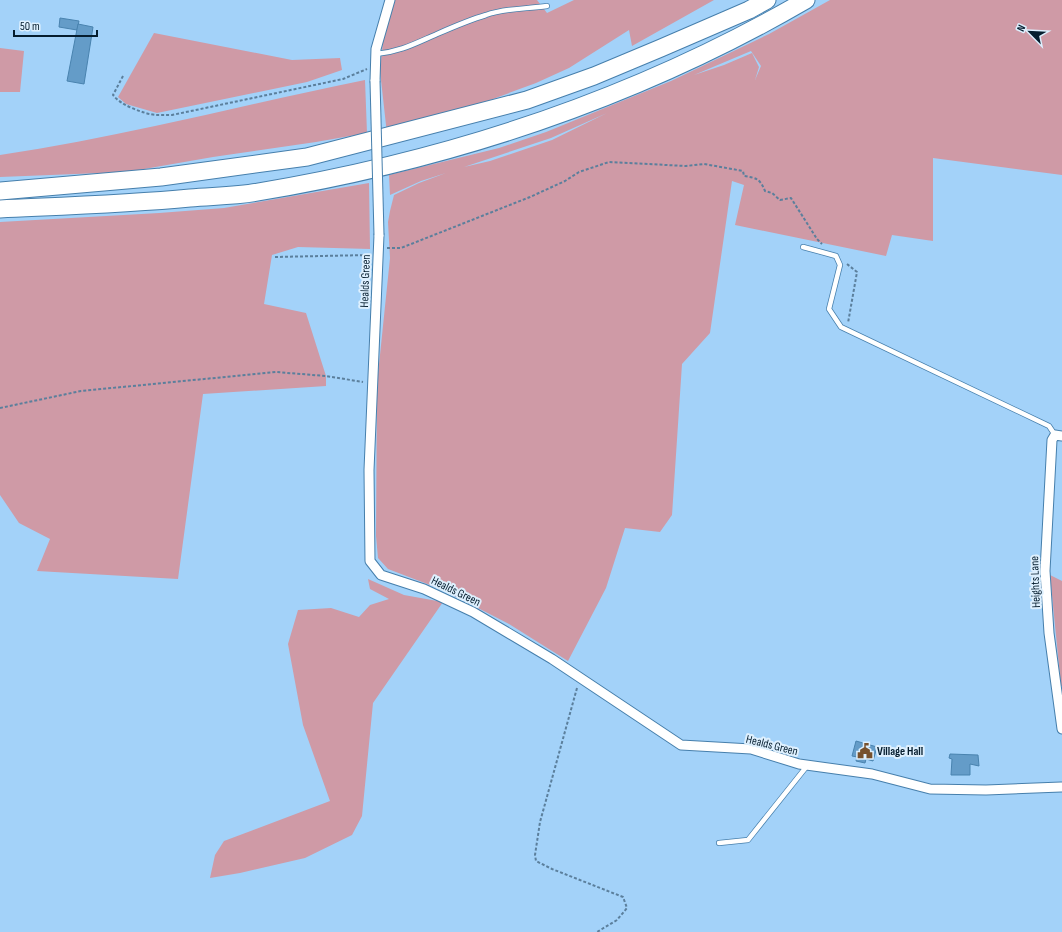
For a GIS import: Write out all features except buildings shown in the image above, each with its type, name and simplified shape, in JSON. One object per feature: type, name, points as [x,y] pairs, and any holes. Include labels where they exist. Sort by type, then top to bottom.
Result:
[{"type":"highway","points":[[0,191],[161,177],[307,158],[527,100],[594,76],[749,10],[767,0]]},
{"type":"highway","points":[[0,209],[129,204],[256,193],[364,172],[432,155],[511,131],[633,86],[698,57],[806,0]]},
{"type":"street","name":"Healds Green","points":[[390,0],[376,49],[375,81],[379,235],[369,470],[370,561],[381,575],[424,589],[473,612],[552,659],[681,745],[751,749],[799,764],[872,774],[930,789],[986,790],[1062,787]]},
{"type":"street","name":"Heights Lane","points":[[1058,435],[1052,440],[1045,571],[1049,633],[1062,729]]},
{"type":"lane","points":[[376,54],[399,51],[460,24],[488,14],[506,10],[529,9],[547,6]]},
{"type":"lane","points":[[802,246],[836,256],[840,265],[828,309],[841,327],[1049,426],[1058,435]]},
{"type":"lane","points":[[719,843],[748,840],[808,765]]},
{"type":"path","points":[[123,76],[113,95],[125,106],[154,115],[172,115],[343,79],[376,65]]},
{"type":"path","points":[[386,248],[401,248],[530,196],[565,181],[579,172],[609,162],[686,166],[704,164],[743,171],[744,176],[754,177],[761,182],[765,190],[772,193],[780,200],[791,198],[817,239],[822,244]]},
{"type":"path","points":[[275,257],[378,255]]},
{"type":"path","points":[[845,263],[857,272],[848,330]]},
{"type":"path","points":[[0,408],[81,391],[276,372],[326,376],[372,383]]},
{"type":"path","points":[[580,678],[540,822],[534,855],[536,861],[552,869],[623,897],[627,908],[617,920],[597,932]]},
{"type":"shaded area","points":[[395,0],[537,0],[547,13],[574,0],[714,0],[632,46],[629,30],[569,68],[536,83],[482,103],[387,134],[380,71],[383,41]]},
{"type":"shaded area","points":[[830,0],[1062,0],[1062,175],[933,158],[933,241],[892,235],[886,256],[735,225],[744,185],[732,181],[710,333],[682,364],[672,515],[660,532],[625,528],[606,588],[568,661],[509,624],[443,590],[388,569],[378,558],[376,536],[377,384],[390,258],[388,222],[394,195],[419,183],[446,173],[421,181],[390,195],[389,175],[499,148],[546,132],[671,81],[769,34]],"holes":[[[751,51],[761,66],[755,80],[759,67],[752,53],[724,65],[694,75]],[[607,113],[552,140],[490,161],[464,167],[551,138]]]},
{"type":"shaded area","points":[[154,33],[292,60],[340,58],[342,70],[307,82],[157,113],[126,104],[118,97]]},
{"type":"shaded area","points":[[0,48],[24,51],[20,92],[0,92]]},
{"type":"shaded area","points":[[365,80],[367,133],[127,172],[0,177],[0,155],[117,134]]},
{"type":"shaded area","points":[[369,183],[370,249],[298,247],[272,255],[264,304],[306,313],[326,376],[326,386],[203,394],[178,579],[37,571],[50,539],[19,523],[0,495],[0,222],[224,208]]},
{"type":"shaded area","points":[[1050,575],[1062,581],[1062,686],[1061,686]]},
{"type":"shaded area","points":[[368,579],[404,595],[443,602],[373,703],[362,816],[352,835],[305,858],[240,873],[210,878],[215,855],[224,841],[330,801],[303,725],[288,644],[298,610],[331,608],[359,617],[370,605],[389,599],[370,589]]},
{"type":"place","name":"Village Hall","points":[[865,751]]}]
